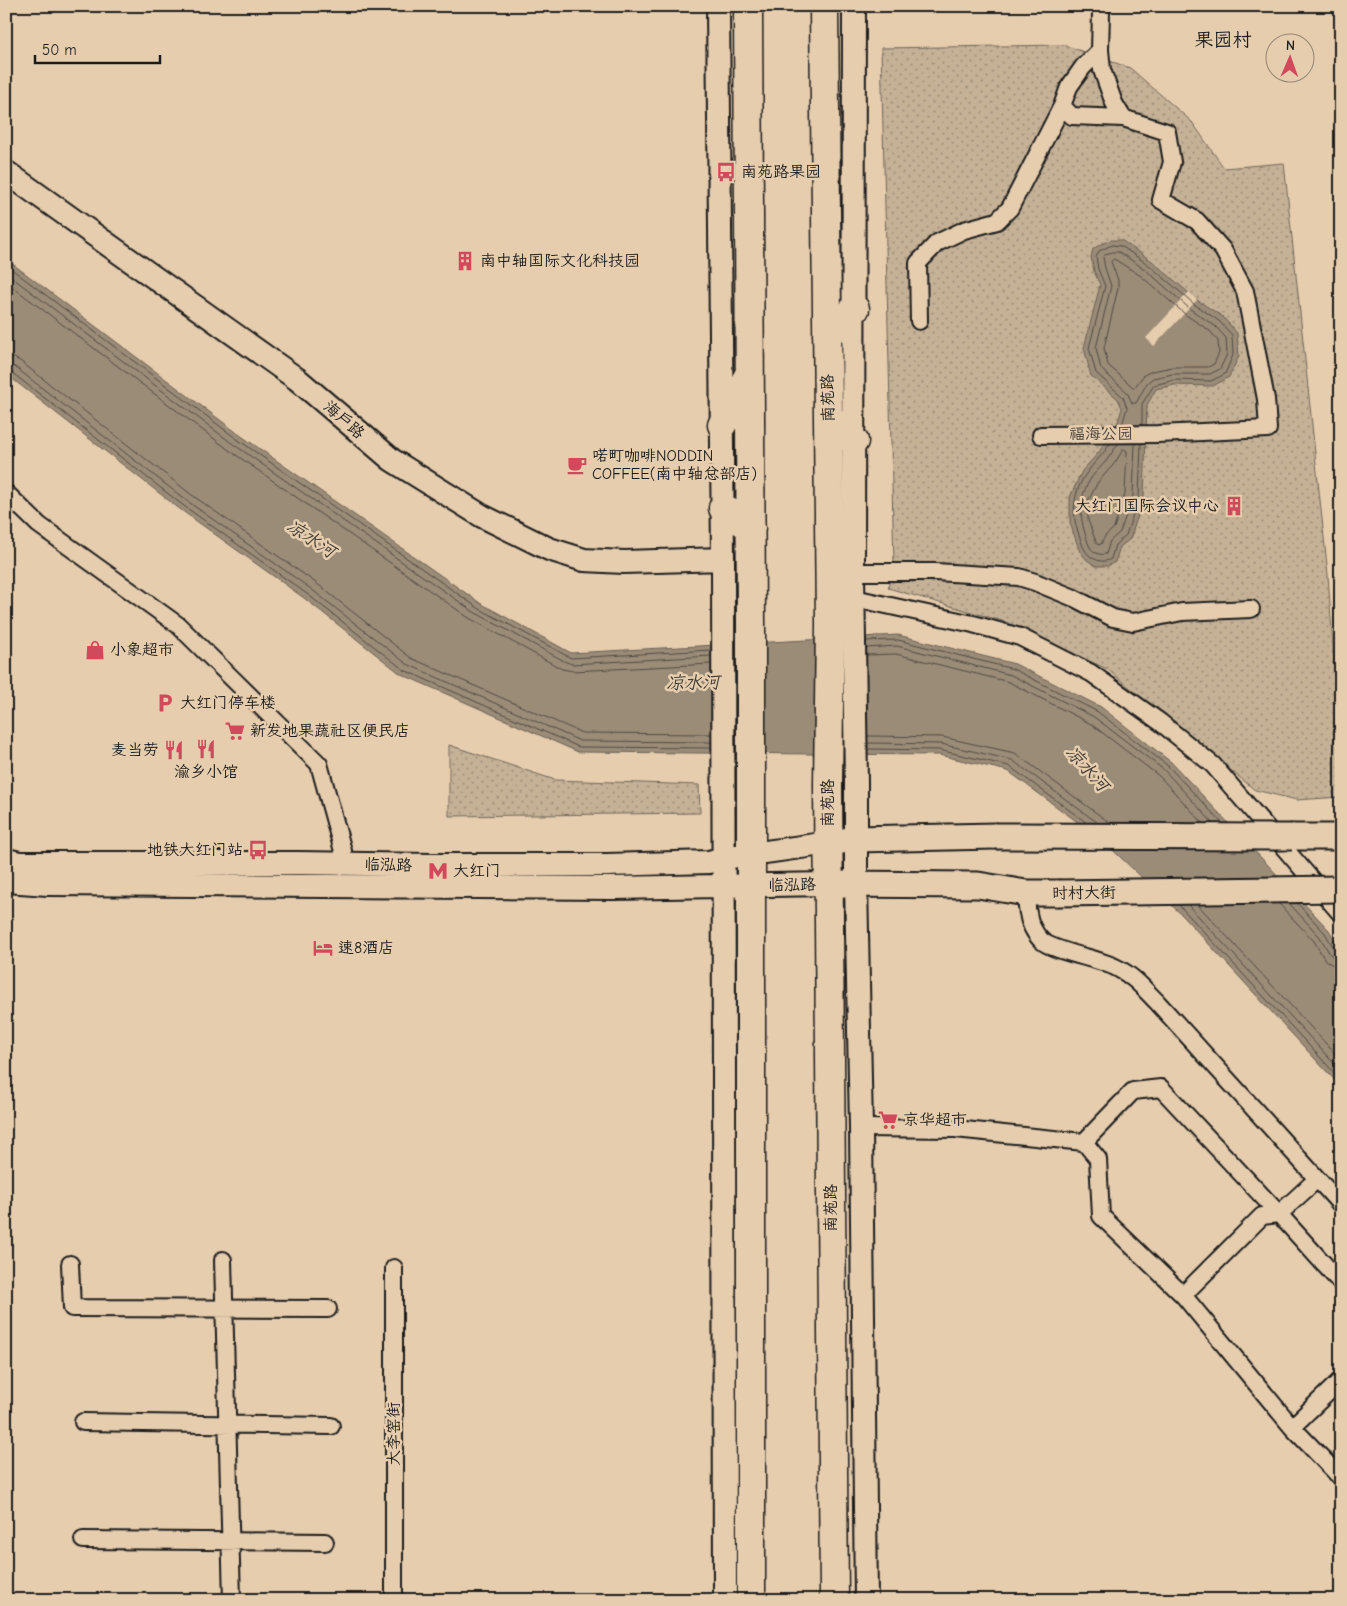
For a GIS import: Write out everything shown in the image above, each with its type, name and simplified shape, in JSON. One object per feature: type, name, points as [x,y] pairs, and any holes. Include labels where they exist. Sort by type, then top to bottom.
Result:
[{"type":"highway","points":[[748,6],[751,528],[751,1600]]},
{"type":"highway","name":"南苑路","points":[[824,6],[828,417],[842,623],[828,785],[834,1600]]},
{"type":"highway","points":[[827,335],[855,309]]},
{"type":"highway","points":[[722,425],[750,373]]},
{"type":"highway","points":[[828,417],[854,441]]},
{"type":"highway","points":[[723,508],[751,528]]},
{"type":"main road","points":[[828,843],[856,838],[994,836],[1341,837]]},
{"type":"main road","name":"时村大街","points":[[829,884],[978,885],[1026,893],[1058,894],[1341,889]]},
{"type":"street","points":[[718,6],[723,508],[725,1600]]},
{"type":"street","points":[[854,6],[854,598],[842,623],[856,783],[866,1600]]},
{"type":"street","points":[[1101,13],[1100,50],[1102,70],[1114,103],[1123,118]]},
{"type":"street","points":[[919,321],[918,263],[937,243],[964,230],[997,221],[1010,208],[1062,106],[1069,87],[1076,76],[1100,50]]},
{"type":"street","points":[[1041,435],[1158,434],[1268,429],[1266,399],[1245,291],[1223,250],[1197,221],[1161,200],[1172,162],[1167,132],[1123,118],[1072,116],[1062,106]]},
{"type":"street","name":"海户路","points":[[6,172],[297,379],[392,460],[482,516],[549,549],[584,560],[624,562],[723,560]]},
{"type":"street","points":[[6,493],[39,525],[178,625],[319,764],[343,851],[344,864]]},
{"type":"street","points":[[854,572],[935,572],[1019,577],[1074,598],[1112,618],[1133,622],[1182,612],[1251,609]]},
{"type":"street","points":[[854,598],[973,624],[1020,637],[1091,673],[1160,722],[1213,765],[1341,914]]},
{"type":"street","name":"临泓路","points":[[6,860],[20,863],[607,865],[709,862],[723,858],[828,843]]},
{"type":"street","name":"临泓路","points":[[6,881],[48,884],[615,888],[829,884]]},
{"type":"street","points":[[1026,893],[1028,913],[1034,930],[1042,941],[1056,948],[1117,967],[1131,976],[1158,1003],[1341,1205]]},
{"type":"street","points":[[1084,1142],[1133,1091],[1161,1088],[1341,1283]]},
{"type":"street","points":[[861,1128],[955,1129],[1084,1142],[1098,1159],[1101,1216],[1182,1295],[1292,1427],[1341,1478]]},
{"type":"street","points":[[1182,1295],[1262,1216],[1279,1214],[1317,1180]]},
{"type":"street","points":[[223,1260],[232,1600]]},
{"type":"street","points":[[70,1264],[72,1308],[328,1309]]},
{"type":"street","name":"大李窑街","points":[[394,1268],[394,1600]]},
{"type":"street","points":[[1292,1427],[1341,1380]]},
{"type":"street","points":[[83,1422],[331,1426]]},
{"type":"street","points":[[84,1540],[325,1542]]},
{"type":"green space","name":"福海公园","points":[[1064,45],[1130,68],[1192,122],[1224,168],[1284,163],[1328,575],[1341,765],[1341,797],[1297,800],[1255,790],[1107,669],[1006,622],[888,588],[894,563],[881,48]]},
{"type":"green space","points":[[449,745],[555,780],[699,785],[700,813],[449,816]]},
{"type":"water","points":[[1111,240],[1121,240],[1152,261],[1197,300],[1223,317],[1237,333],[1239,356],[1229,377],[1213,386],[1174,385],[1156,389],[1147,405],[1144,498],[1130,539],[1120,547],[1115,562],[1108,566],[1096,566],[1080,552],[1070,523],[1070,497],[1082,471],[1099,452],[1118,422],[1122,408],[1118,399],[1091,376],[1084,348],[1100,285],[1091,257],[1093,249]]},
{"type":"water","name":"凉水河","points":[[6,259],[240,435],[480,603],[571,653],[898,635],[1015,664],[1101,707],[1171,762],[1329,930],[1341,951],[1341,1087],[1182,915],[1102,840],[1008,771],[939,755],[578,752],[401,674],[304,598],[181,510],[6,374]]},
{"type":"pier","points":[[1189,292],[1197,300],[1154,346],[1146,338]]},
{"type":"place","name":"南苑路果园","points":[[726,172]]},
{"type":"place","name":"南中轴国际文化科技园","points":[[465,261]]},
{"type":"place","name":"喏町咖啡NODDIN COFFEE(南中轴总部店)","points":[[577,465]]},
{"type":"place","name":"大红门国际会议中心","points":[[1234,506]]},
{"type":"place","name":"小象超市","points":[[95,650]]},
{"type":"place","name":"大红门停车楼","points":[[165,703]]},
{"type":"place","name":"新发地果蔬社区便民店","points":[[235,731]]},
{"type":"place","name":"渝乡小馆","points":[[206,749]]},
{"type":"place","name":"麦当劳","points":[[174,750]]},
{"type":"place","name":"地铁大红门站","points":[[258,850]]},
{"type":"place","name":"大红门","points":[[438,871]]},
{"type":"place","name":"速8酒店","points":[[323,948]]},
{"type":"place","name":"京华超市","points":[[888,1120]]},
{"type":"district","name":"果园村","points":[[1223,40]]}]
